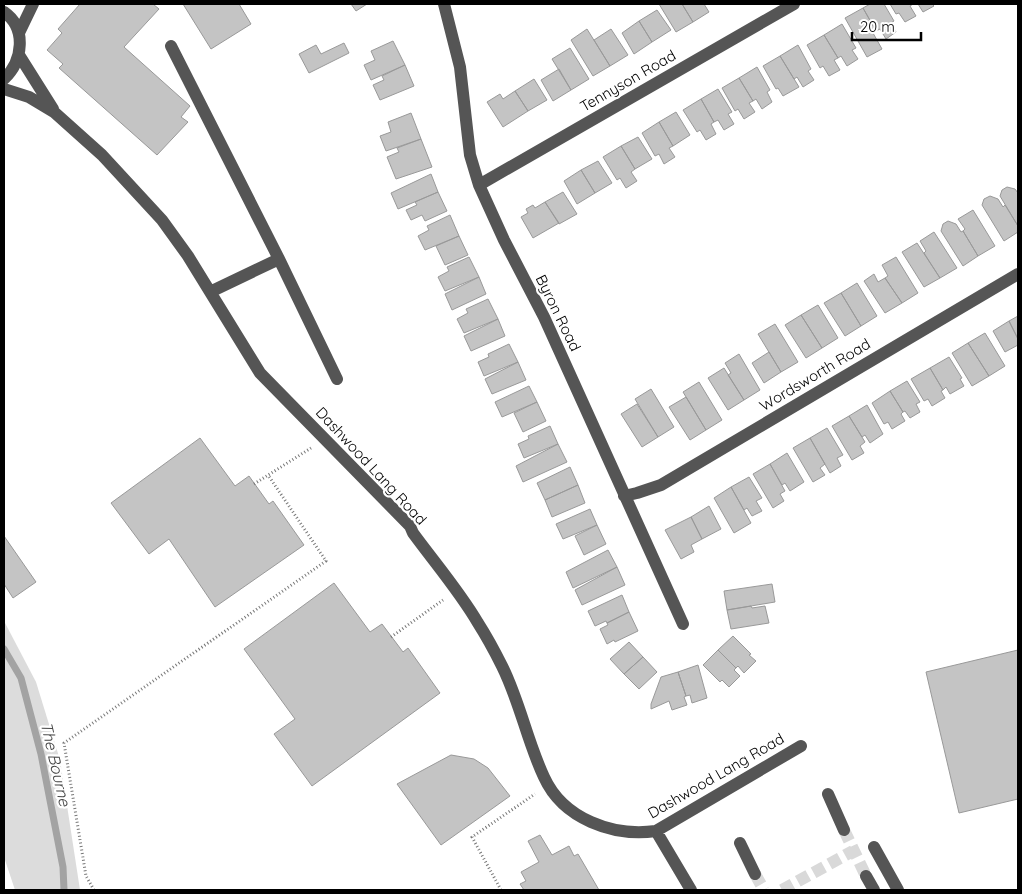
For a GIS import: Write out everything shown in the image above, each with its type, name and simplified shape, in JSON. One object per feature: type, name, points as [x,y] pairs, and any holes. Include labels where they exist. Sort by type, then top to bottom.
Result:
[{"type":"street","points":[[18,33],[32,4]]},
{"type":"street","name":"Byron Road","points":[[444,4],[460,67],[470,155],[479,185],[504,240],[544,317],[683,624]]},
{"type":"street","name":"Tennyson Road","points":[[479,185],[794,4]]},
{"type":"street","points":[[4,12],[14,24],[18,33],[19,55],[15,65],[4,79]]},
{"type":"street","points":[[171,46],[279,259],[336,379]]},
{"type":"street","name":"Dashwood Lang Road","points":[[19,55],[54,112]]},
{"type":"street","name":"Dashwood Lang Road","points":[[4,89],[29,97],[54,112],[102,155],[162,220],[188,256],[260,373],[410,526],[413,533],[478,622],[520,706],[544,779],[571,810],[595,824],[617,831],[642,833],[656,831],[802,746]]},
{"type":"street","points":[[210,292],[279,259]]},
{"type":"street","name":"Wordsworth Road","points":[[624,496],[660,486],[1018,274]]},
{"type":"street","points":[[828,794],[844,830]]},
{"type":"street","points":[[656,831],[691,890]]},
{"type":"street","points":[[740,843],[755,874]]},
{"type":"street","points":[[874,847],[898,890]]},
{"type":"street","points":[[866,876],[874,890]]},
{"type":"path","points":[[254,484],[324,439]]},
{"type":"path","points":[[94,890],[86,876],[64,743],[326,561],[268,475]]},
{"type":"path","points":[[391,636],[456,591]]},
{"type":"path","points":[[501,890],[472,837],[548,784]]},
{"type":"shaded area","points":[[4,621],[36,682],[60,760],[80,890],[15,890],[4,857]]},
{"type":"building","points":[[80,4],[153,4],[159,9],[124,47],[190,106],[181,117],[188,122],[157,155],[59,68],[63,64],[47,50],[62,33],[58,29]]},
{"type":"building","points":[[183,4],[239,4],[251,24],[211,49]]},
{"type":"building","points":[[351,4],[367,4],[356,11]]},
{"type":"building","points":[[659,4],[682,4],[693,22],[676,32]]},
{"type":"building","points":[[682,4],[704,4],[709,12],[693,22]]},
{"type":"building","points":[[870,4],[884,4],[894,21],[891,23],[896,32],[886,39],[880,29],[876,31],[863,8]]},
{"type":"building","points":[[890,4],[913,4],[910,6],[916,16],[905,22],[899,13],[896,14]]},
{"type":"building","points":[[918,4],[932,4],[934,6],[923,12]]},
{"type":"building","points":[[863,8],[876,31],[873,33],[882,49],[867,57],[845,18]]},
{"type":"building","points":[[657,10],[671,30],[652,42],[639,21]]},
{"type":"building","points":[[639,21],[652,42],[634,54],[622,33]]},
{"type":"building","points":[[842,24],[856,48],[852,50],[858,59],[847,66],[841,56],[838,58],[824,35]]},
{"type":"building","points":[[587,29],[610,66],[593,76],[571,40]]},
{"type":"building","points":[[611,29],[628,55],[610,66],[594,40]]},
{"type":"building","points":[[824,35],[838,58],[834,60],[840,70],[829,76],[823,66],[820,68],[807,45]]},
{"type":"building","points":[[393,41],[405,65],[371,80],[364,65],[375,60],[371,51]]},
{"type":"building","points":[[344,43],[349,53],[309,73],[299,54],[316,45],[321,54]]},
{"type":"building","points":[[798,45],[811,69],[808,71],[814,80],[803,87],[797,77],[794,79],[780,56]]},
{"type":"building","points":[[570,48],[589,79],[571,90],[552,59]]},
{"type":"building","points":[[780,56],[799,87],[783,96],[778,88],[776,89],[763,66]]},
{"type":"building","points":[[405,65],[414,86],[380,100],[373,85],[384,80],[382,76]]},
{"type":"building","points":[[757,67],[770,90],[767,92],[772,102],[762,109],[756,99],[753,101],[739,78]]},
{"type":"building","points":[[559,69],[571,90],[553,101],[541,80]]},
{"type":"building","points":[[739,78],[753,101],[749,103],[755,112],[744,119],[738,109],[735,111],[722,88]]},
{"type":"building","points":[[534,79],[547,100],[528,111],[515,91]]},
{"type":"building","points":[[718,89],[732,112],[728,114],[734,124],[724,130],[718,120],[714,122],[701,99]]},
{"type":"building","points":[[515,91],[528,111],[503,127],[487,102],[500,94],[503,99]]},
{"type":"building","points":[[701,99],[714,122],[711,124],[716,134],[706,140],[700,130],[697,132],[683,110]]},
{"type":"building","points":[[676,112],[690,135],[673,146],[659,122]]},
{"type":"building","points":[[411,113],[421,139],[386,151],[380,136],[391,132],[388,122]]},
{"type":"building","points":[[659,122],[673,146],[669,148],[675,157],[664,164],[659,154],[655,156],[642,133]]},
{"type":"building","points":[[638,137],[652,159],[635,169],[621,146]]},
{"type":"building","points":[[421,139],[432,167],[396,179],[387,157],[399,152],[397,148]]},
{"type":"building","points":[[621,146],[635,169],[631,172],[637,181],[626,188],[620,178],[617,180],[603,157]]},
{"type":"building","points":[[598,161],[612,183],[595,193],[581,170]]},
{"type":"building","points":[[581,170],[595,193],[577,204],[564,181]]},
{"type":"building","points":[[431,174],[438,192],[398,209],[391,193]]},
{"type":"building","points":[[1007,187],[1015,189],[1018,193],[1018,226],[1000,196],[1002,190]]},
{"type":"building","points":[[438,192],[447,211],[425,221],[422,215],[411,220],[406,210],[417,205],[415,202]]},
{"type":"building","points":[[563,192],[577,214],[559,224],[545,202]]},
{"type":"building","points":[[990,196],[998,199],[1003,207],[1005,205],[1018,226],[1018,232],[1004,241],[982,205],[984,199]]},
{"type":"building","points":[[545,202],[559,223],[533,238],[521,217],[528,213],[526,209],[533,205],[535,208]]},
{"type":"building","points":[[973,210],[995,246],[978,256],[958,219]]},
{"type":"building","points":[[450,215],[459,236],[425,250],[418,236],[429,230],[427,226]]},
{"type":"building","points":[[948,221],[956,224],[961,232],[963,231],[978,256],[963,266],[941,231],[943,224]]},
{"type":"building","points":[[934,232],[957,268],[940,278],[924,253],[926,251],[920,241]]},
{"type":"building","points":[[459,236],[468,255],[445,265],[436,246]]},
{"type":"building","points":[[917,243],[940,278],[924,287],[902,252]]},
{"type":"building","points":[[469,257],[479,277],[445,291],[438,277],[449,271],[447,267]]},
{"type":"building","points":[[896,257],[918,293],[902,303],[885,278],[888,276],[882,265]]},
{"type":"building","points":[[874,274],[878,282],[885,278],[902,303],[885,313],[864,281]]},
{"type":"building","points":[[479,277],[486,294],[452,310],[445,294]]},
{"type":"building","points":[[857,283],[877,316],[861,326],[841,293]]},
{"type":"building","points":[[841,293],[861,326],[845,336],[824,303]]},
{"type":"building","points":[[488,299],[498,319],[464,333],[457,319],[468,313],[466,309]]},
{"type":"building","points":[[818,305],[838,338],[822,348],[801,315]]},
{"type":"building","points":[[801,315],[822,348],[806,358],[785,325]]},
{"type":"building","points":[[1018,316],[1018,339],[1009,321]]},
{"type":"building","points":[[498,319],[505,336],[471,351],[464,336]]},
{"type":"building","points":[[1009,321],[1018,339],[1018,345],[1005,352],[993,331]]},
{"type":"building","points":[[775,324],[798,362],[781,372],[758,334]]},
{"type":"building","points":[[985,333],[1005,366],[989,376],[968,343]]},
{"type":"building","points":[[968,343],[989,376],[972,386],[952,353]]},
{"type":"building","points":[[509,344],[518,362],[484,376],[478,362],[489,357],[488,354]]},
{"type":"building","points":[[769,352],[781,372],[764,383],[752,363]]},
{"type":"building","points":[[739,354],[760,390],[744,400],[728,375],[731,373],[725,363]]},
{"type":"building","points":[[949,357],[962,378],[960,379],[964,386],[950,394],[946,387],[943,390],[930,368]]},
{"type":"building","points":[[518,362],[526,380],[492,394],[485,379]]},
{"type":"building","points":[[724,368],[744,400],[728,410],[708,378]]},
{"type":"building","points":[[930,368],[943,390],[941,391],[945,398],[932,406],[928,399],[924,401],[911,379]]},
{"type":"building","points":[[907,381],[920,402],[916,404],[920,412],[910,418],[905,411],[903,412],[890,391]]},
{"type":"building","points":[[699,382],[722,420],[706,430],[683,392]]},
{"type":"building","points":[[529,386],[537,402],[502,417],[495,402]]},
{"type":"building","points":[[651,389],[674,427],[658,437],[635,399]]},
{"type":"building","points":[[890,391],[903,412],[901,414],[905,421],[892,429],[888,422],[884,424],[872,403]]},
{"type":"building","points":[[686,397],[706,430],[690,440],[669,407]]},
{"type":"building","points":[[537,402],[546,421],[523,432],[514,413]]},
{"type":"building","points":[[637,404],[658,437],[642,447],[621,414]]},
{"type":"building","points":[[867,405],[883,434],[870,443],[865,435],[862,437],[849,416]]},
{"type":"building","points":[[849,416],[865,442],[860,446],[864,453],[852,460],[832,426]]},
{"type":"building","points":[[550,426],[558,444],[524,458],[518,444],[529,439],[528,436]]},
{"type":"building","points":[[827,428],[843,455],[837,458],[841,466],[830,473],[810,438]]},
{"type":"building","points":[[200,438],[235,486],[249,476],[269,504],[273,501],[304,545],[215,607],[169,539],[149,554],[111,503]]},
{"type":"building","points":[[810,438],[825,464],[820,468],[825,475],[813,482],[793,448]]},
{"type":"building","points":[[558,444],[567,462],[523,482],[516,466]]},
{"type":"building","points":[[787,453],[804,482],[790,491],[785,483],[782,485],[770,464]]},
{"type":"building","points":[[770,464],[785,491],[780,494],[784,501],[773,508],[753,474]]},
{"type":"building","points":[[570,467],[578,485],[545,500],[537,483]]},
{"type":"building","points":[[749,477],[762,498],[756,501],[762,511],[752,516],[747,508],[744,510],[731,487]]},
{"type":"building","points":[[578,485],[585,503],[552,517],[545,500]]},
{"type":"building","points":[[731,487],[751,523],[734,533],[714,498]]},
{"type":"building","points":[[709,506],[721,529],[702,539],[691,517]]},
{"type":"building","points":[[590,509],[597,525],[563,539],[556,524]]},
{"type":"building","points":[[691,517],[702,539],[691,545],[694,552],[681,559],[665,530]]},
{"type":"building","points":[[597,525],[606,544],[584,555],[575,536]]},
{"type":"building","points":[[4,536],[36,582],[13,598],[4,584]]},
{"type":"building","points":[[608,550],[617,567],[573,588],[566,572]]},
{"type":"building","points":[[617,567],[625,585],[582,605],[575,590]]},
{"type":"building","points":[[334,583],[370,632],[382,624],[403,652],[408,648],[440,693],[312,786],[274,734],[295,719],[244,649]]},
{"type":"building","points":[[772,584],[775,602],[727,610],[724,591]]},
{"type":"building","points":[[622,595],[629,612],[607,623],[606,621],[595,626],[588,611]]},
{"type":"building","points":[[751,606],[752,608],[765,606],[769,623],[731,629],[727,610]]},
{"type":"building","points":[[629,612],[638,631],[607,644],[600,629],[608,625],[607,623]]},
{"type":"building","points":[[733,636],[756,661],[744,673],[738,666],[736,668],[718,650]]},
{"type":"building","points":[[629,642],[643,657],[624,674],[610,659]]},
{"type":"building","points":[[718,650],[736,668],[734,670],[740,676],[729,687],[722,680],[720,682],[703,665]]},
{"type":"building","points":[[1018,650],[1018,799],[959,813],[926,672]]},
{"type":"building","points":[[643,657],[657,672],[639,689],[624,674]]},
{"type":"building","points":[[698,665],[707,698],[692,703],[690,695],[686,696],[678,672]]},
{"type":"building","points":[[678,672],[687,705],[672,710],[669,701],[651,709],[661,677]]},
{"type":"building","points":[[451,755],[474,759],[488,768],[510,796],[441,845],[397,784]]},
{"type":"building","points":[[540,835],[552,855],[569,846],[574,856],[578,854],[599,890],[524,890],[520,884],[526,881],[521,872],[539,862],[528,841]]},
{"type":"waterway","name":"The Bourne","points":[[4,649],[21,678],[41,754],[63,867],[64,890]]},
{"type":"tunnel","points":[[844,830],[866,876]]},
{"type":"tunnel","points":[[782,890],[853,851]]},
{"type":"tunnel","points":[[755,874],[764,890]]}]
